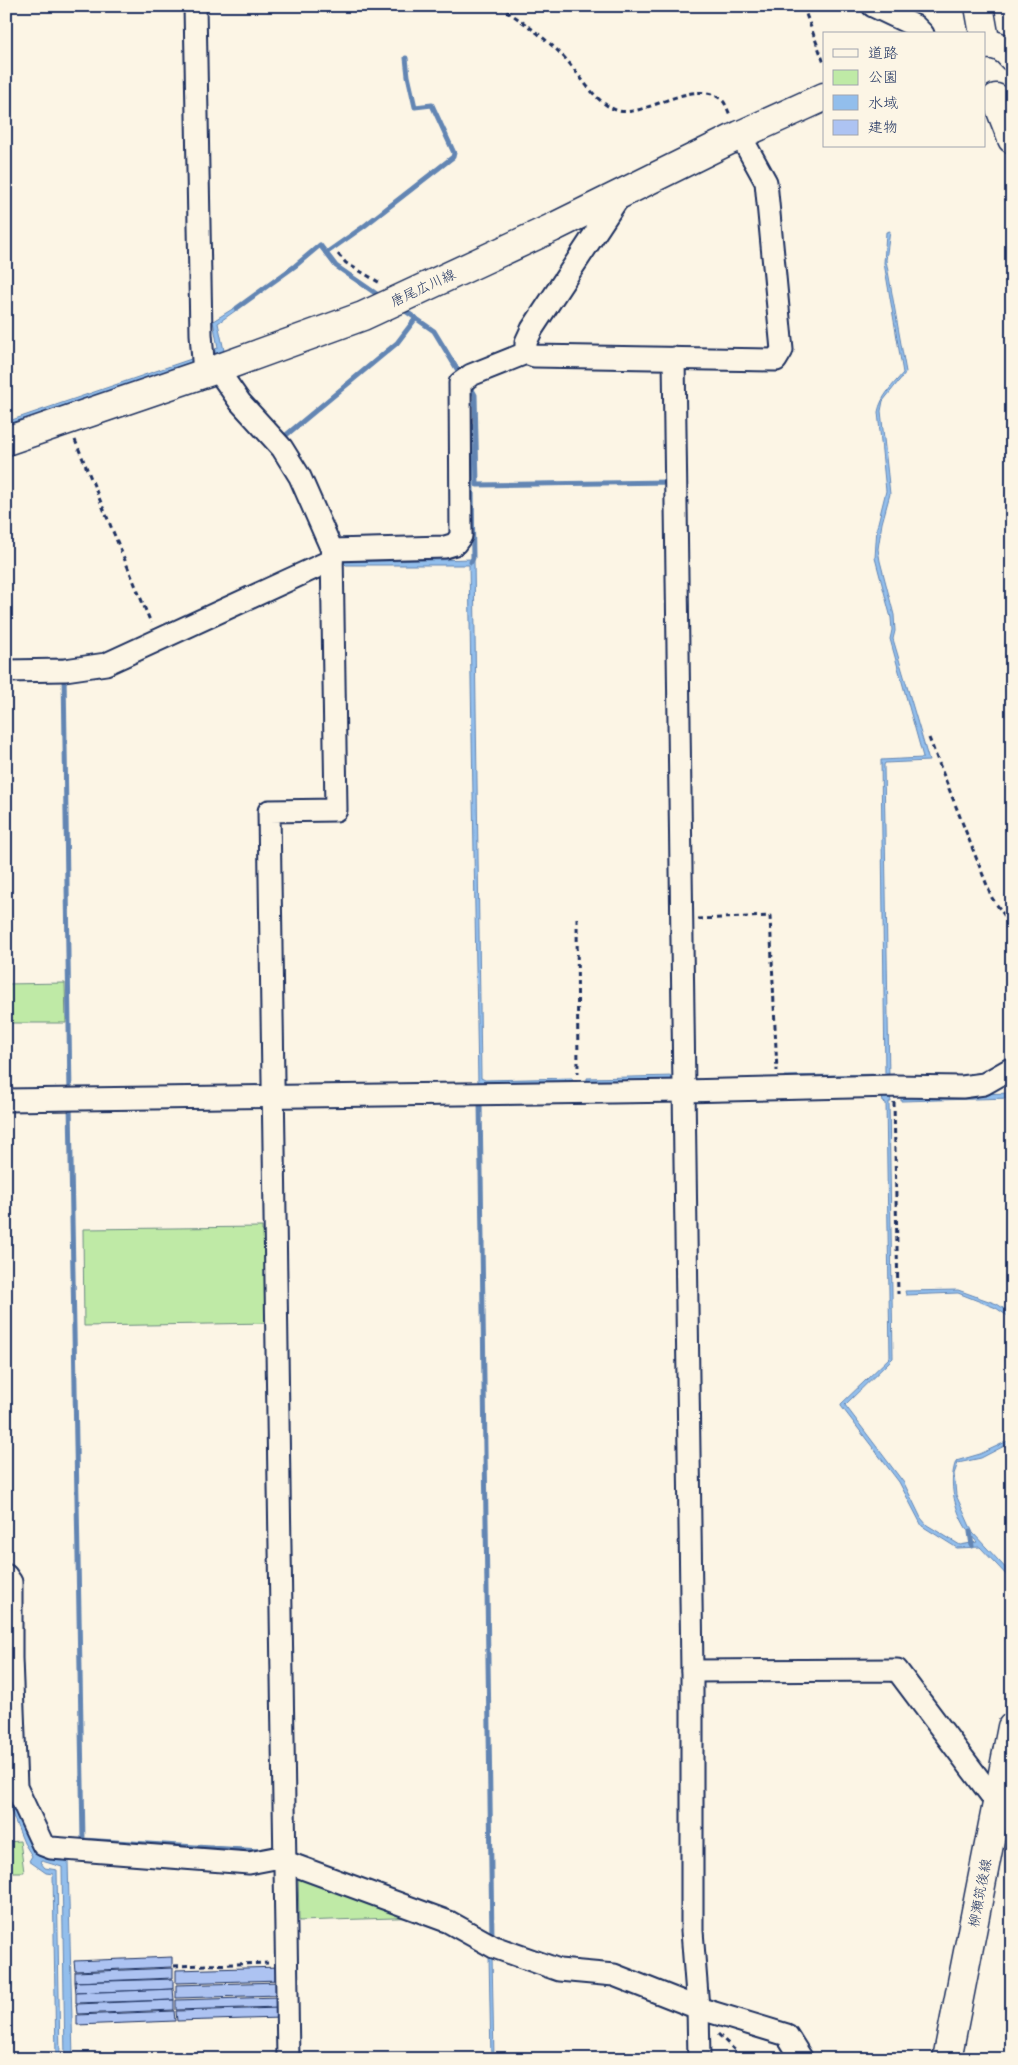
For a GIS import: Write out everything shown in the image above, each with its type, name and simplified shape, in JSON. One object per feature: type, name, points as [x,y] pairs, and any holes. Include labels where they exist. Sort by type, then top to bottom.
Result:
[{"type":"main road","points":[[979,6],[983,32]]},
{"type":"main road","points":[[986,41],[1006,50],[1012,57]]},
{"type":"main road","points":[[997,94],[1012,139]]},
{"type":"main road","name":"唐尾広川線","points":[[6,440],[211,371],[363,316],[552,228],[740,135],[823,97]]},
{"type":"main road","name":"柳瀬筑後線","points":[[947,2059],[1004,1803],[1012,1727]]},
{"type":"street","points":[[195,6],[201,334],[211,371],[282,448],[300,477],[332,555],[336,810],[270,811],[272,1097],[288,2059]]},
{"type":"street","points":[[873,6],[916,26],[921,32]]},
{"type":"street","points":[[6,671],[65,670],[106,664],[332,555],[444,547],[455,544],[461,536],[460,383],[470,375],[526,353],[534,356],[776,360],[782,350],[766,182],[740,135]]},
{"type":"street","points":[[526,353],[526,342],[532,329],[621,194]]},
{"type":"street","points":[[674,358],[680,920],[692,1671],[692,1931],[698,2012],[698,2059]]},
{"type":"street","points":[[6,1100],[683,1091],[894,1086],[962,1087],[984,1084],[1012,1068]]},
{"type":"street","points":[[6,1575],[11,1582],[11,1658],[16,1787],[43,1845],[51,1848],[249,1863],[275,1858],[449,1922],[494,1947],[550,1967],[559,1970],[614,1975],[698,2012],[787,2035],[802,2059]]},
{"type":"street","points":[[692,1671],[897,1670],[1004,1803]]},
{"type":"path","points":[[499,6],[532,28],[563,56],[608,107],[621,111],[634,111],[673,97],[708,93],[722,100],[740,135]]},
{"type":"path","points":[[803,6],[823,60]]},
{"type":"path","points":[[338,254],[346,263],[404,296]]},
{"type":"path","points":[[67,420],[158,640]]},
{"type":"path","points":[[929,738],[992,898],[1012,926]]},
{"type":"path","points":[[680,920],[770,916],[778,1089]]},
{"type":"path","points":[[577,918],[578,1092]]},
{"type":"path","points":[[894,1086],[898,1294]]},
{"type":"path","points":[[174,1966],[287,1962]]},
{"type":"path","points":[[698,2012],[744,2059]]},
{"type":"green space","points":[[65,983],[66,1023],[6,1023],[6,984]]},
{"type":"green space","points":[[262,1227],[262,1231],[270,1233],[271,1323],[84,1326],[83,1229]]},
{"type":"green space","points":[[20,1841],[24,1872],[6,1872],[6,1842]]},
{"type":"green space","points":[[298,1871],[426,1917],[299,1921]]},
{"type":"water","points":[[890,231],[886,260],[906,372],[883,401],[881,411],[890,494],[882,523],[878,549],[894,615],[895,631],[893,639],[929,761],[885,763],[884,765],[889,1079],[784,1079],[784,1076],[885,1074],[881,760],[923,758],[890,639],[892,630],[891,618],[875,558],[877,527],[886,491],[878,412],[885,396],[891,386],[903,373],[884,263],[886,232]]},
{"type":"water","points":[[239,305],[242,306],[218,323],[225,355],[220,356],[219,353],[215,353],[215,349],[218,348],[213,321]]},
{"type":"water","points":[[194,358],[195,361],[6,426],[6,422]]},
{"type":"water","points":[[474,559],[481,1078],[485,1080],[572,1078],[573,1082],[478,1083],[469,565],[346,565],[343,562]]},
{"type":"water","points":[[675,1076],[675,1081],[587,1082],[587,1078]]},
{"type":"water","points":[[1012,1093],[1012,1098],[901,1101],[901,1096]]},
{"type":"water","points":[[890,1096],[893,1358],[845,1405],[904,1483],[921,1518],[927,1525],[960,1545],[977,1542],[959,1515],[953,1493],[953,1471],[956,1461],[980,1454],[1012,1439],[1012,1442],[981,1458],[958,1463],[954,1474],[956,1495],[973,1533],[1012,1575],[1012,1581],[980,1547],[957,1548],[922,1526],[899,1482],[841,1406],[890,1357],[886,1103],[883,1102],[882,1097]]},
{"type":"water","points":[[958,1290],[997,1304],[1012,1314],[1012,1319],[996,1308],[958,1293],[906,1295],[905,1291]]},
{"type":"water","points":[[6,1765],[64,1860],[68,1861],[73,2059],[65,2059],[62,1867],[40,1862],[45,1868],[57,1870],[60,2059],[56,2059],[53,1874],[46,1873],[29,1861],[32,1856],[24,1843],[6,1799]]},
{"type":"water","points":[[489,1955],[492,1955],[494,2059],[491,2059]]},
{"type":"building","points":[[172,1957],[172,1967],[75,1971],[74,1961]]},
{"type":"building","points":[[280,1967],[281,1980],[176,1983],[176,1970]]},
{"type":"building","points":[[173,1968],[173,1978],[75,1982],[75,1972]]},
{"type":"building","points":[[173,1979],[173,1989],[76,1993],[75,1982]]},
{"type":"building","points":[[280,1982],[280,1995],[176,1998],[176,1985]]},
{"type":"building","points":[[173,1989],[174,2000],[76,2003],[76,1993]]},
{"type":"building","points":[[280,1997],[280,2007],[176,2010],[176,2000]]},
{"type":"building","points":[[174,2000],[174,2010],[77,2014],[76,2004]]},
{"type":"building","points":[[281,2008],[281,2018],[177,2021],[176,2011]]},
{"type":"building","points":[[174,2011],[175,2021],[77,2025],[77,2015]]},
{"type":"waterway","points":[[326,253],[363,227],[453,157],[454,153],[432,105],[415,107],[406,58]]},
{"type":"waterway","points":[[237,308],[295,266],[320,245],[336,266],[381,297]]},
{"type":"waterway","points":[[401,308],[434,331],[460,374]]},
{"type":"waterway","points":[[285,436],[397,343],[416,318]]},
{"type":"waterway","points":[[471,388],[475,395],[477,485],[669,482],[669,484]]},
{"type":"waterway","points":[[471,425],[473,558],[471,562]]},
{"type":"waterway","points":[[64,674],[70,1095]]},
{"type":"waterway","points":[[480,1102],[492,1939]]},
{"type":"waterway","points":[[70,1104],[83,1840],[260,1851]]},
{"type":"waterway","points":[[970,1532],[972,1546]]}]
